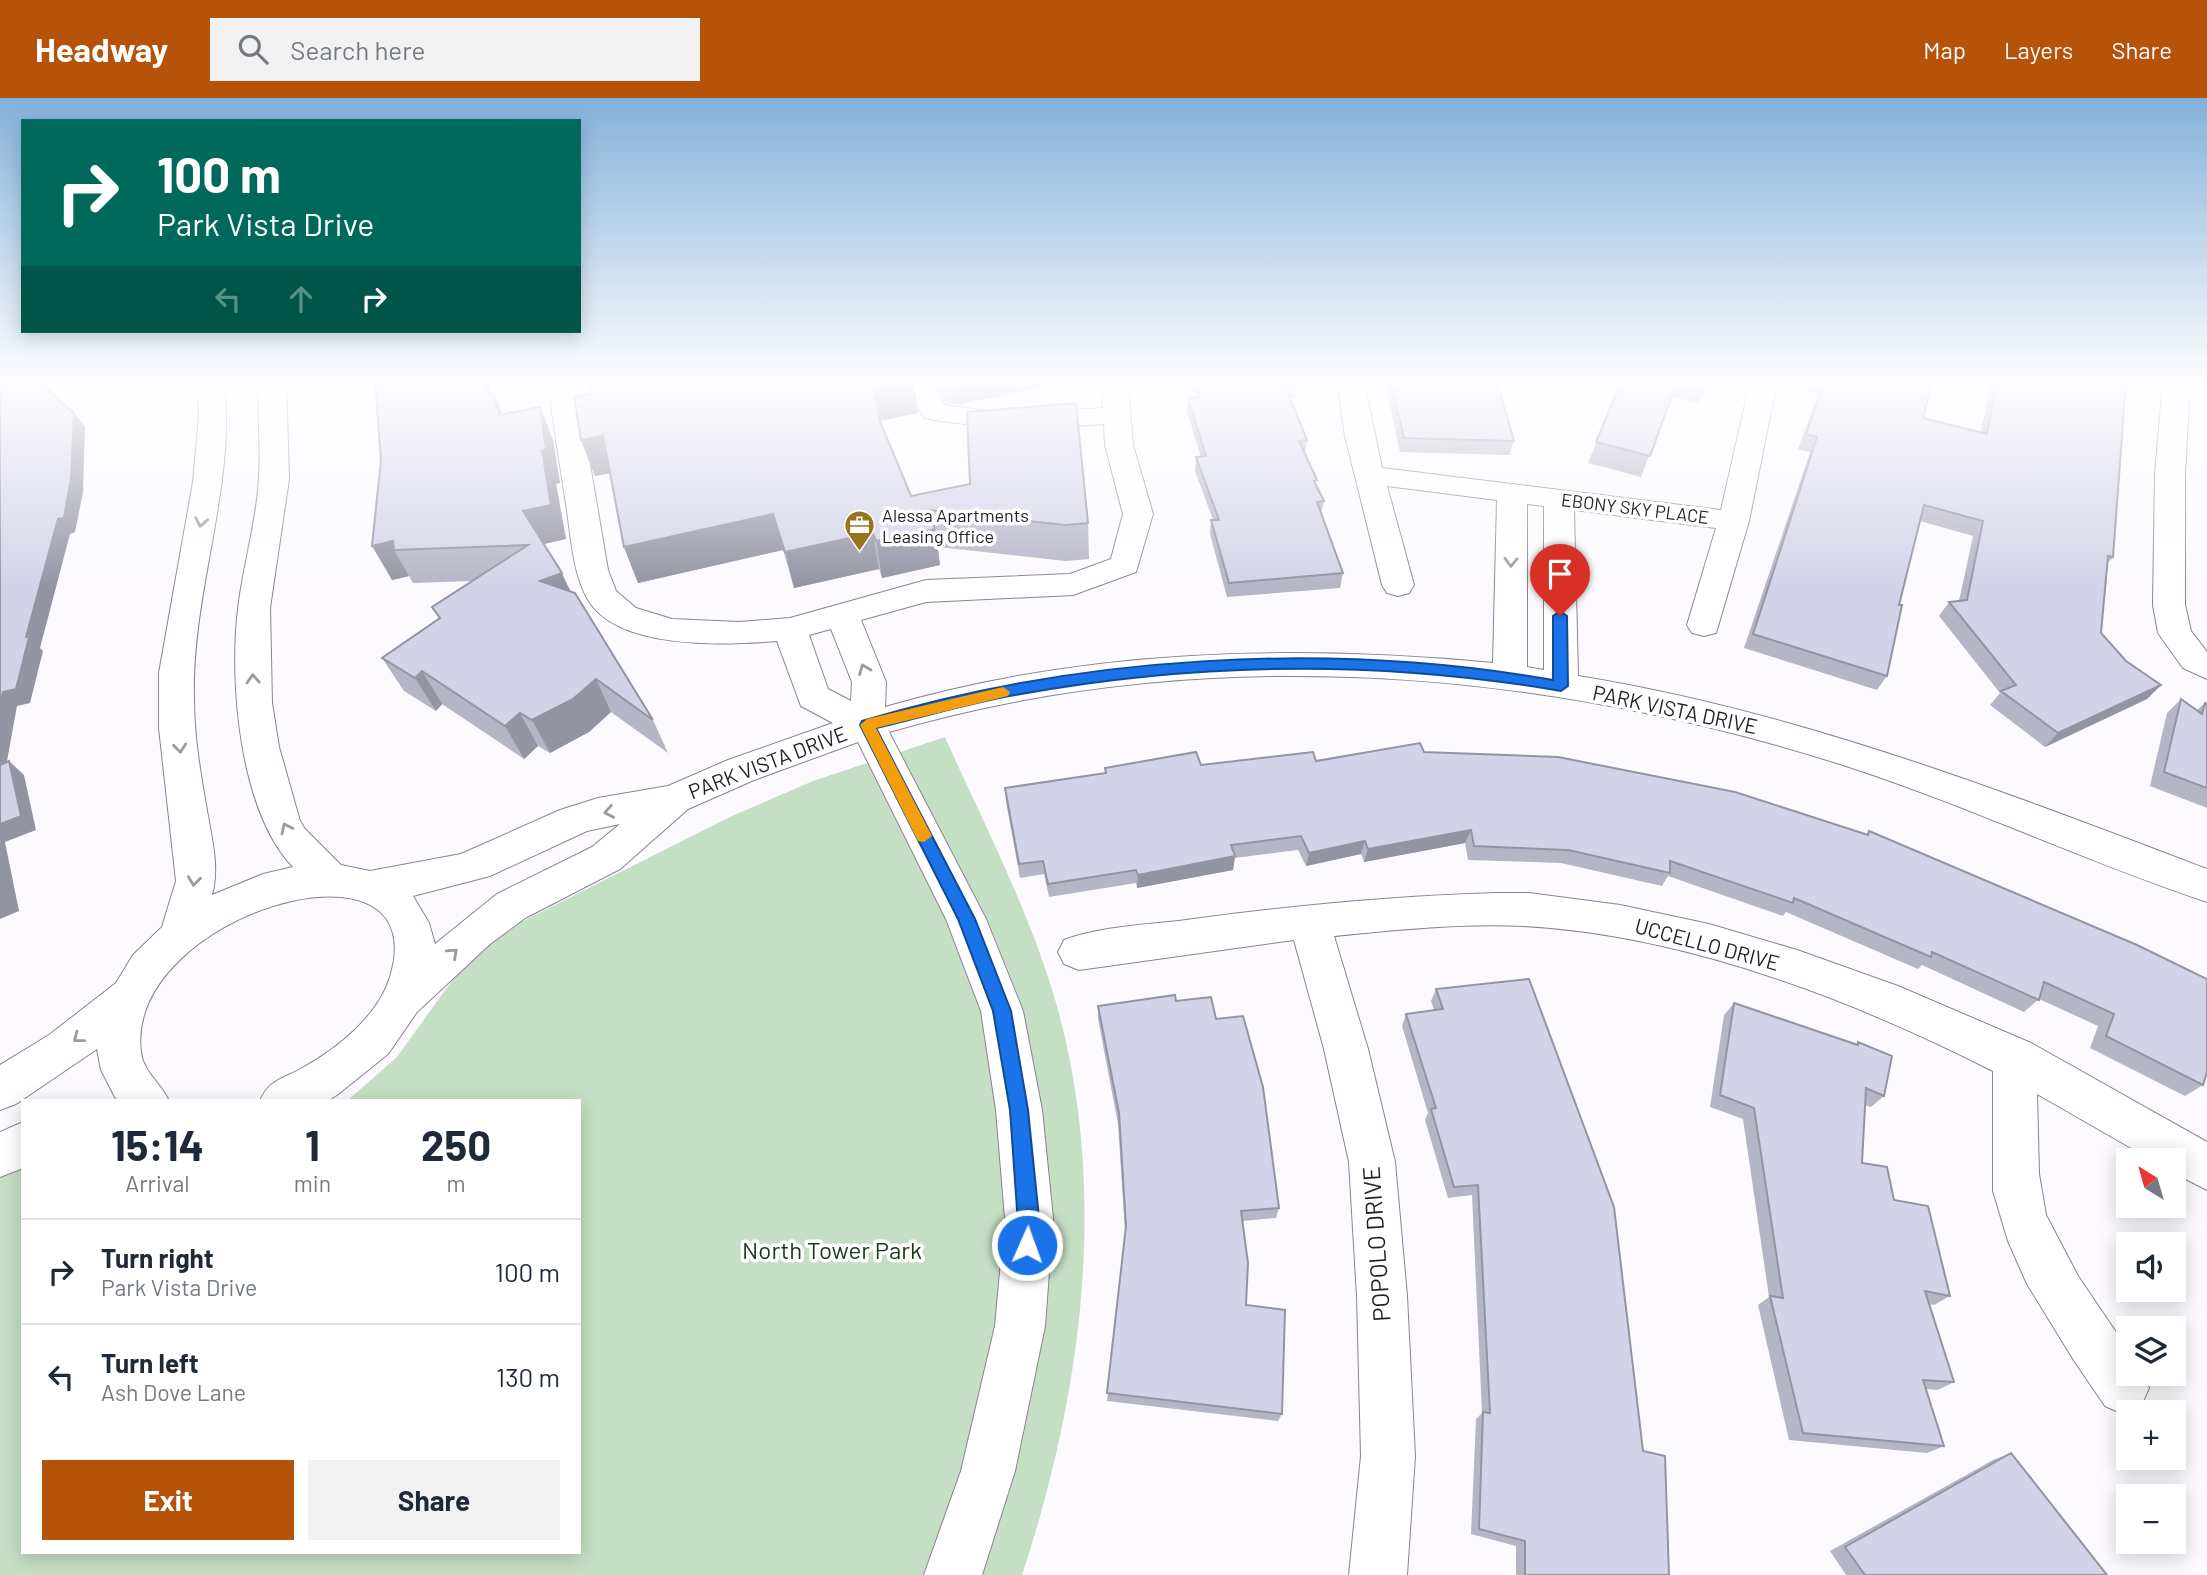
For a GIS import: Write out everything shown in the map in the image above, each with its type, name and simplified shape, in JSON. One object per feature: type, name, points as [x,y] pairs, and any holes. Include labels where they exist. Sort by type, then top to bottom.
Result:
[{"type":"street","points":[[179,937],[196,881],[196,864],[179,741],[176,678],[211,451]]},
{"type":"street","points":[[273,451],[274,479],[254,608],[254,703],[261,747],[281,821],[292,840],[330,879]]},
{"type":"street","points":[[573,451],[592,570],[602,596],[624,616],[672,630],[739,633],[790,629],[843,616],[889,599],[926,591],[1073,584],[1125,565],[1138,514],[1121,451]]},
{"type":"street","points":[[1364,451],[1398,586]]},
{"type":"street","points":[[1704,625],[1734,521],[1749,451]]},
{"type":"street","points":[[2172,451],[2169,605],[2175,633],[2201,663]]},
{"type":"street","name":"EBONY SKY PLACE","points":[[1369,475],[1734,521]]},
{"type":"street","points":[[1510,677],[1512,493]]},
{"type":"street","points":[[1559,499],[1561,686]]},
{"type":"street","points":[[843,616],[869,682],[867,725],[967,919],[1002,1011],[1019,1110],[1029,1218],[1020,1326],[988,1471],[953,1575]]},
{"type":"street","points":[[790,629],[813,698],[867,725]]},
{"type":"street","name":"PARK VISTA DRIVE","points":[[370,887],[448,875],[495,858],[584,817],[676,799],[736,772],[867,725],[1020,689],[1180,668],[1296,663],[1367,663],[1510,677],[1698,712],[1843,751],[1989,802],[2207,886]]},
{"type":"street","name":"PARK VISTA DRIVE","points":[[402,999],[485,925],[511,906],[606,858],[676,799]]},
{"type":"street","points":[[145,1099],[126,1079],[118,1054],[120,1025],[131,996],[150,967],[179,937],[224,907],[259,892],[293,883],[330,879],[370,887],[392,900],[412,930],[413,969],[402,999],[383,1028],[356,1057],[322,1081],[286,1099]]},
{"type":"street","name":"UCCELLO DRIVE","points":[[1079,952],[1309,921],[1385,914],[1527,910],[1662,929],[1782,964],[1894,1003],[2015,1057],[2140,1126],[2207,1168]]},
{"type":"street","name":"POPOLO DRIVE","points":[[1309,921],[1346,1049],[1372,1162],[1382,1296],[1388,1456],[1378,1575]]},
{"type":"street","points":[[0,1089],[64,1049],[131,996]]},
{"type":"street","points":[[2015,1057],[2018,1192],[2032,1238],[2066,1303],[2123,1388]]},
{"type":"street","points":[[0,1155],[21,1145]]},
{"type":"green space","name":"North Tower Park","points":[[945,737],[1015,891],[1040,954],[1070,1058],[1080,1132],[1085,1207],[1082,1282],[1074,1357],[1061,1431],[1044,1504],[1022,1575],[0,1575],[0,1178],[21,1167],[21,1554],[581,1554],[581,1099],[349,1099],[397,1057],[459,971],[509,928],[732,816],[813,781]]},
{"type":"building","points":[[0,451],[72,451],[64,518],[58,519],[26,637],[29,637],[16,689],[3,692],[0,705]]},
{"type":"building","points":[[380,451],[542,451],[551,505],[523,511],[562,573],[540,581],[575,593],[653,720],[596,679],[573,699],[532,720],[520,713],[505,726],[422,671],[415,678],[382,658],[440,618],[432,607],[528,545],[394,550],[393,541],[372,546]]},
{"type":"building","points":[[606,451],[892,451],[911,496],[970,484],[969,451],[1081,451],[1088,523],[1065,525],[928,510],[935,529],[876,541],[873,533],[785,552],[773,514],[624,547]]},
{"type":"building","points":[[1204,451],[1304,451],[1324,501],[1317,502],[1343,573],[1229,583],[1211,520],[1219,520],[1196,457],[1206,456]]},
{"type":"building","points":[[1630,451],[1652,451],[1650,456]]},
{"type":"building","points":[[1812,451],[2121,451],[2113,557],[2108,556],[2101,633],[2126,661],[2161,685],[2058,733],[2001,691],[2016,685],[1949,602],[1967,600],[1983,521],[1924,505],[1899,605],[1902,605],[1887,676],[1753,634]]},
{"type":"building","points":[[2181,699],[2202,714],[2205,703],[2207,704],[2207,788],[2164,772]]},
{"type":"building","points":[[1420,743],[1424,752],[1558,757],[1735,792],[1868,835],[1869,831],[2137,945],[2207,979],[2207,1072],[2203,1085],[2106,1036],[2114,1014],[2044,982],[2039,1000],[1932,952],[1931,957],[1794,898],[1793,903],[1670,861],[1670,873],[1568,850],[1474,846],[1471,830],[1368,849],[1365,841],[1309,853],[1301,836],[1231,845],[1235,856],[1138,875],[1136,870],[1048,884],[1043,861],[1019,864],[1005,788],[1106,773],[1105,768],[1196,752],[1201,765],[1313,752],[1316,761]]},
{"type":"building","points":[[9,761],[21,816],[0,824],[0,765]]},
{"type":"building","points":[[1529,979],[1614,1207],[1643,1451],[1665,1456],[1669,1575],[1525,1575],[1525,1541],[1479,1529],[1483,1412],[1490,1413],[1478,1185],[1454,1187],[1431,1109],[1436,1108],[1406,1014],[1443,1009],[1436,989]]},
{"type":"building","points":[[1175,995],[1176,1001],[1211,997],[1216,1019],[1243,1016],[1263,1087],[1279,1208],[1241,1211],[1248,1263],[1246,1305],[1285,1310],[1282,1414],[1107,1393],[1126,1226],[1119,1113],[1098,1006]]},
{"type":"building","points":[[1734,1003],[1858,1045],[1858,1042],[1892,1056],[1884,1096],[1866,1088],[1862,1163],[1887,1167],[1894,1200],[1928,1206],[1950,1296],[1925,1291],[1954,1382],[1923,1380],[1944,1446],[1803,1433],[1770,1296],[1783,1298],[1754,1108],[1720,1095]]},
{"type":"building","points":[[2011,1453],[2107,1575],[1865,1575],[1845,1547]]},
{"type":"slow traffic","points":[[924,836],[867,725],[1003,692]]},
{"type":"place","name":"Alessa Apartments Leasing Office","points":[[859,553]]},
{"type":"route","points":[[1027,1245],[1029,1218],[1019,1110],[1002,1011],[967,919],[867,725],[947,704],[1020,689],[1154,670],[1231,665],[1367,663],[1510,677],[1561,686],[1560,616]]}]
